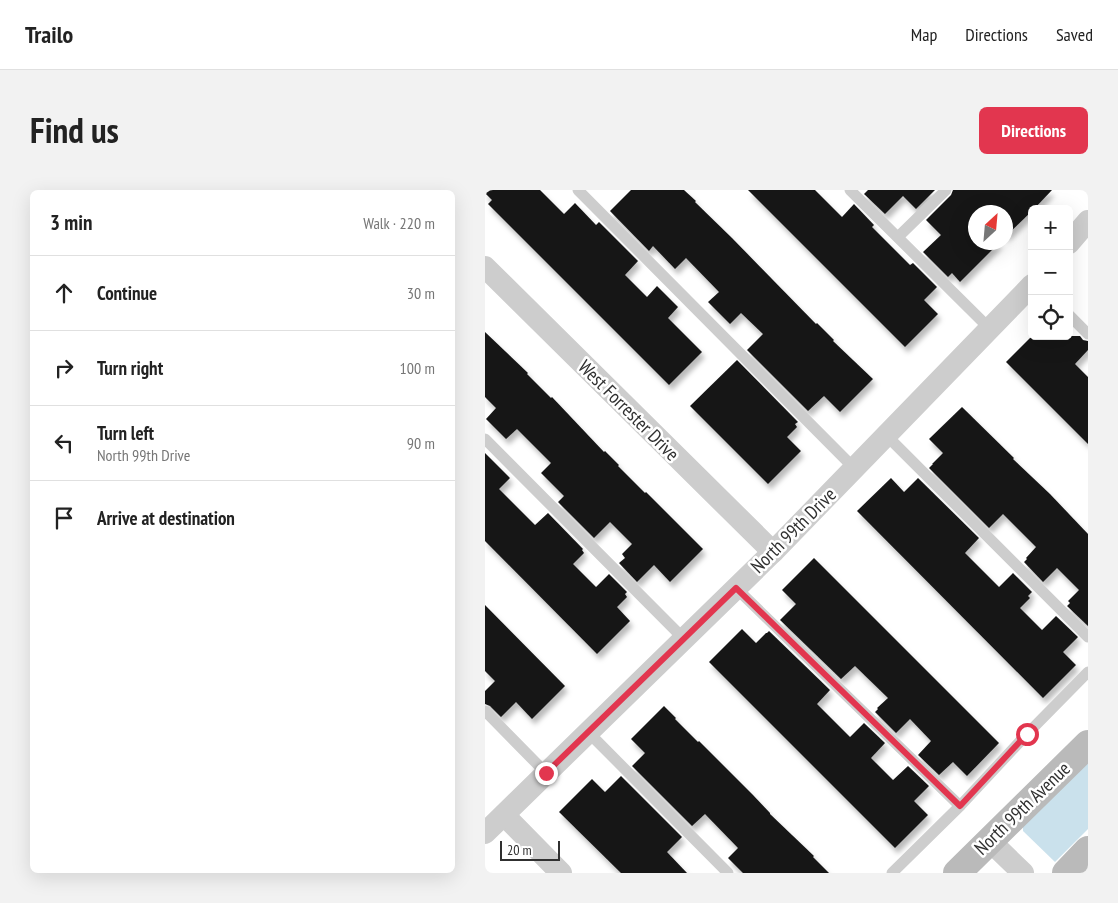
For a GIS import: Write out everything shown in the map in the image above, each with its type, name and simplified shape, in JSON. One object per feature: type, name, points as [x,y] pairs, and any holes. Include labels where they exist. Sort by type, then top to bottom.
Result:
[{"type":"main road","name":"North 99th Avenue","points":[[957,873],[1088,744]]},
{"type":"main road","points":[[1067,873],[1088,850]]},
{"type":"street","points":[[1073,238],[1088,221]]},
{"type":"street","name":"West Forrester Drive","points":[[485,267],[773,552]]},
{"type":"street","name":"North 99th Drive","points":[[485,833],[773,552],[1028,289]]},
{"type":"street","points":[[504,815],[561,873]]},
{"type":"street","points":[[989,840],[1023,873]]},
{"type":"lane","points":[[578,190],[855,468]]},
{"type":"lane","points":[[850,190],[989,329]]},
{"type":"lane","points":[[898,237],[946,190]]},
{"type":"lane","points":[[1073,319],[1088,334]]},
{"type":"lane","points":[[886,435],[1088,637]]},
{"type":"lane","points":[[485,439],[684,639]]},
{"type":"lane","points":[[736,588],[960,806]]},
{"type":"lane","points":[[892,873],[960,806],[1088,672]]},
{"type":"lane","points":[[485,711],[546,773]]},
{"type":"lane","points":[[588,732],[728,873]]},
{"type":"water","points":[[1088,759],[1088,829],[1055,862],[1023,831],[1023,826]]},
{"type":"building","points":[[485,190],[540,190],[564,214],[575,203],[596,225],[599,222],[638,261],[625,275],[647,297],[657,286],[678,307],[668,318],[702,352],[669,385],[488,204],[492,200],[485,193]]},
{"type":"building","points":[[631,190],[684,190],[873,379],[840,412],[824,396],[808,411],[747,350],[763,334],[741,313],[730,324],[708,302],[719,292],[686,258],[675,269],[653,246],[649,251],[610,211]]},
{"type":"building","points":[[748,190],[815,190],[842,217],[854,204],[874,225],[872,227],[910,265],[913,263],[937,287],[924,300],[938,314],[905,347]]},
{"type":"building","points":[[868,190],[935,190],[916,209],[903,196],[885,214],[864,194]]},
{"type":"building","points":[[953,190],[1052,190],[1038,205],[1028,205],[1028,215],[1013,229],[1013,205],[968,205],[968,250],[992,250],[960,282],[952,273],[948,277],[923,252],[941,235],[926,220],[951,195]]},
{"type":"building","points":[[485,332],[703,549],[670,582],[654,565],[637,582],[619,563],[625,558],[622,554],[632,544],[610,522],[594,538],[558,502],[564,496],[541,473],[551,463],[517,429],[506,439],[486,419],[496,408],[485,397]]},
{"type":"building","points":[[1073,336],[1080,336],[1083,340],[1088,341],[1088,350],[1075,364],[1088,377],[1088,444],[1006,362],[1028,340],[1073,340]]},
{"type":"building","points":[[737,360],[798,422],[795,424],[797,427],[787,437],[801,451],[768,484],[690,406]]},
{"type":"building","points":[[962,407],[1088,534],[1088,626],[1067,606],[1070,603],[1068,601],[1079,590],[1057,568],[1043,582],[1024,562],[1036,547],[1003,514],[989,528],[929,468],[943,453],[929,439]]},
{"type":"building","points":[[485,453],[510,478],[499,489],[535,525],[548,513],[583,549],[584,553],[573,564],[596,587],[609,574],[627,592],[625,594],[627,597],[617,607],[630,621],[597,654],[485,541]]},
{"type":"building","points":[[891,478],[904,492],[918,478],[979,538],[965,553],[999,587],[1013,573],[1032,592],[1028,596],[1030,598],[1020,608],[1042,630],[1056,616],[1078,637],[1063,652],[1076,665],[1043,698],[857,511]]},
{"type":"building","points":[[814,558],[999,743],[967,776],[953,762],[939,775],[918,755],[931,741],[910,719],[896,733],[875,712],[888,698],[855,666],[841,679],[780,620],[796,604],[782,590]]},
{"type":"building","points":[[485,605],[565,686],[532,719],[516,702],[501,717],[490,706],[485,704],[485,691],[495,681],[485,671]]},
{"type":"building","points":[[742,629],[756,643],[769,631],[830,690],[817,704],[850,737],[864,723],[885,743],[871,758],[893,780],[908,766],[929,786],[914,801],[928,815],[895,848],[709,662]]},
{"type":"building","points":[[664,706],[829,873],[743,873],[728,858],[738,848],[705,814],[692,826],[632,766],[645,753],[631,739]]},
{"type":"building","points":[[621,776],[682,837],[667,852],[687,873],[621,873],[559,812],[592,779],[605,792]]},
{"type":"route","points":[[546,773],[736,588],[960,806],[1027,734]]}]
